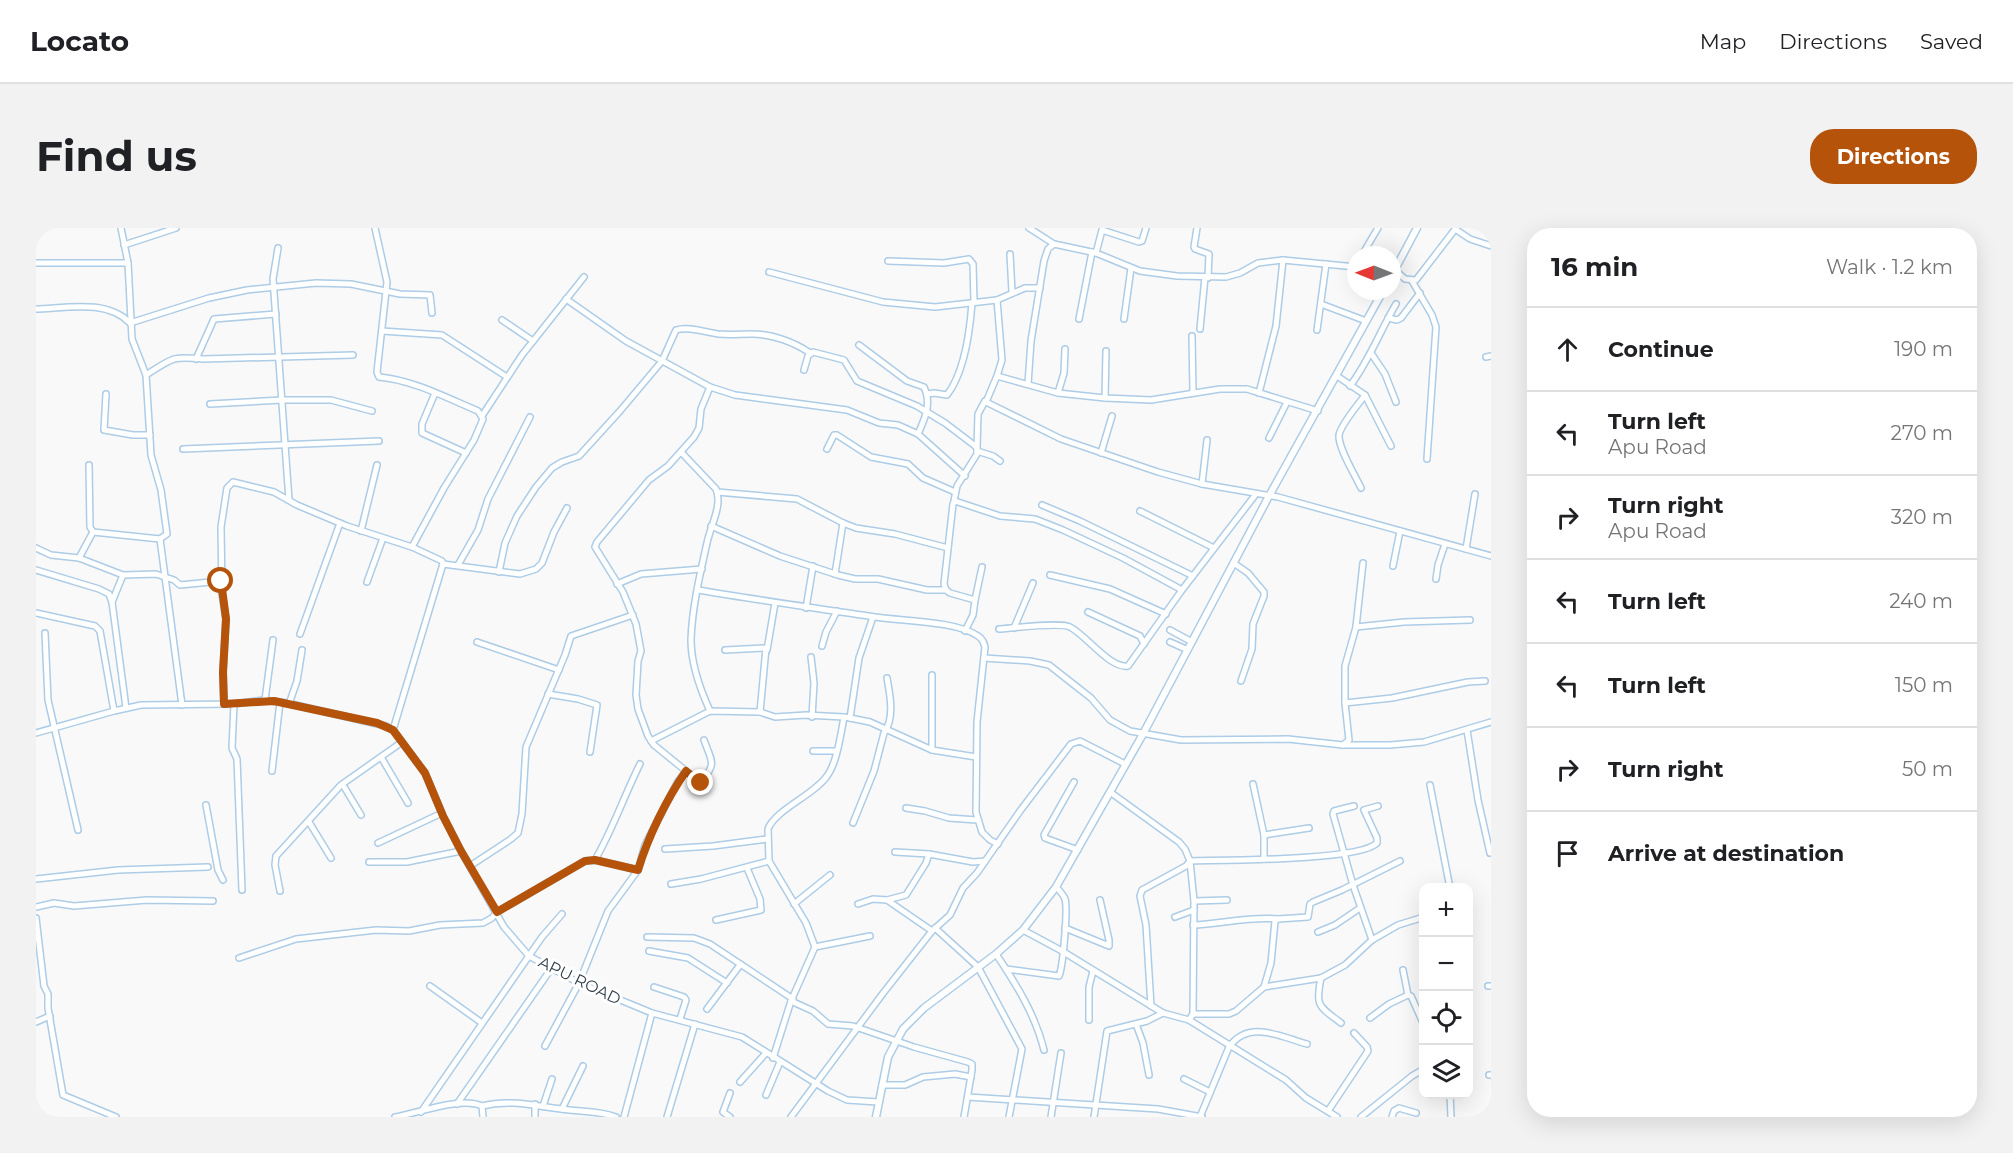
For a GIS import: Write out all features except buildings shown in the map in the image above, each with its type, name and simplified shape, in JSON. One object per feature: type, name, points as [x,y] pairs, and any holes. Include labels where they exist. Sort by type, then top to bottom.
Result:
[{"type":"street","points":[[93,532],[160,539],[167,534],[168,530],[164,518],[161,490],[151,455],[146,375],[132,339],[128,263],[121,228]]},
{"type":"street","points":[[124,245],[176,228]]},
{"type":"street","points":[[375,228],[386,270],[386,291],[377,372],[379,377],[435,393],[478,411],[482,416]]},
{"type":"street","points":[[1029,228],[1053,244],[1094,253],[1131,268],[1166,274],[1233,276],[1258,262],[1283,260],[1347,266]]},
{"type":"street","points":[[1079,319],[1094,253],[1102,229],[1139,242],[1142,241],[1146,228]]},
{"type":"street","points":[[1197,228],[1194,247],[1209,254],[1200,329]]},
{"type":"street","points":[[1367,246],[1378,228]]},
{"type":"street","points":[[1401,258],[1417,228]]},
{"type":"street","points":[[1412,281],[1416,280],[1455,229],[1470,239],[1491,246]]},
{"type":"street","points":[[1028,384],[1030,341],[1048,249],[1053,244]]},
{"type":"street","points":[[278,248],[273,279],[289,500]]},
{"type":"street","points":[[1010,254],[1012,292]]},
{"type":"street","points":[[888,261],[944,263],[969,258],[973,264],[973,302],[956,381],[947,395],[927,394]]},
{"type":"street","points":[[1259,393],[1276,326],[1283,260]]},
{"type":"street","points":[[36,263],[128,263]]},
{"type":"street","points":[[1317,330],[1326,264]]},
{"type":"street","points":[[1124,319],[1131,268]]},
{"type":"street","points":[[769,272],[883,302],[935,307],[998,300],[1025,288],[1040,288]]},
{"type":"street","points":[[412,547],[444,488],[474,440],[483,420],[482,416],[533,341],[584,277]]},
{"type":"street","points":[[1401,277],[1412,281],[1437,327],[1427,459]]},
{"type":"street","points":[[130,323],[209,298],[274,288],[331,283],[351,284],[411,296],[430,295],[432,313]]},
{"type":"street","points":[[1388,318],[1397,320],[1401,318],[1420,293]]},
{"type":"street","points":[[566,299],[626,340],[710,387],[735,395],[847,410],[879,423],[898,425],[918,434],[965,476]]},
{"type":"street","points":[[946,590],[944,584],[955,492],[977,450],[978,414],[998,376],[1003,352],[998,300]]},
{"type":"street","points":[[876,1117],[888,1057],[903,1029],[924,1008],[996,954],[1023,930],[1056,887],[1143,734],[1269,496],[1378,300]]},
{"type":"street","points":[[1321,304],[1366,321]]},
{"type":"street","points":[[1350,386],[1363,368],[1396,304]]},
{"type":"street","points":[[36,309],[105,308],[122,315],[130,323]]},
{"type":"street","points":[[196,359],[214,319],[276,314]]},
{"type":"street","points":[[502,320],[533,341]]},
{"type":"street","points":[[499,572],[505,543],[517,516],[536,487],[552,468],[579,456],[662,361],[676,330],[680,328],[729,335],[770,336],[801,346],[810,353],[821,353],[844,360],[857,381],[927,412],[965,438],[977,450],[1000,461]]},
{"type":"street","points":[[382,331],[442,335],[507,377]]},
{"type":"street","points":[[1192,336],[1192,392]]},
{"type":"street","points":[[859,345],[907,381],[924,387],[927,394],[927,412],[918,434]]},
{"type":"street","points":[[1058,393],[1064,373],[1065,349]]},
{"type":"street","points":[[1105,398],[1106,351]]},
{"type":"street","points":[[1371,352],[1385,374],[1396,402]]},
{"type":"street","points":[[804,370],[810,353]]},
{"type":"street","points":[[146,375],[173,358],[353,355]]},
{"type":"street","points":[[998,376],[1058,393],[1105,398],[1151,400],[1192,392],[1247,389],[1318,411]]},
{"type":"street","points":[[1336,376],[1365,395],[1391,446]]},
{"type":"street","points":[[704,740],[712,769],[701,783],[651,741],[638,709],[636,695],[638,661],[641,651],[633,615],[595,548],[597,542],[650,480],[668,466],[699,428],[701,409],[710,387]]},
{"type":"street","points":[[435,393],[422,424],[422,433],[466,453]]},
{"type":"street","points":[[106,394],[104,430],[132,435],[150,435]]},
{"type":"street","points":[[1361,488],[1340,444],[1339,436],[1341,428],[1365,395]]},
{"type":"street","points":[[210,404],[331,400],[372,411]]},
{"type":"street","points":[[985,401],[1061,439],[1158,472],[1202,484],[1269,496],[1491,556]]},
{"type":"street","points":[[1269,438],[1287,402]]},
{"type":"street","points":[[1101,453],[1112,416]]},
{"type":"street","points":[[458,565],[478,530],[488,499],[530,417]]},
{"type":"street","points":[[827,449],[834,435],[837,435],[871,457],[908,464],[923,478],[955,492]]},
{"type":"street","points":[[1202,484],[1207,440]]},
{"type":"street","points":[[183,448],[379,441]]},
{"type":"street","points":[[681,452],[717,492],[717,508],[698,590],[692,649],[700,685],[710,711]]},
{"type":"street","points":[[89,465],[90,527],[93,532]]},
{"type":"street","points":[[361,531],[377,465]]},
{"type":"street","points":[[36,733],[141,705],[234,704],[265,700],[377,723],[393,730],[443,564],[440,558],[340,523],[274,492],[233,482],[228,485],[221,527],[221,581],[226,619],[224,704]]},
{"type":"street","points":[[717,492],[798,498],[843,524],[895,534],[948,548]]},
{"type":"street","points":[[999,629],[1061,624],[1069,627],[1118,666],[1128,666],[1182,590],[1256,494]]},
{"type":"street","points":[[1466,549],[1474,494]]},
{"type":"street","points":[[954,501],[1000,516],[1035,519],[1123,558],[1182,590]]},
{"type":"street","points":[[1041,505],[1080,521],[1193,576]]},
{"type":"street","points":[[443,564],[499,572],[520,573],[536,569],[542,562],[554,531],[567,508]]},
{"type":"street","points":[[1140,511],[1214,548]]},
{"type":"street","points":[[300,634],[340,523]]},
{"type":"street","points":[[835,574],[843,524]]},
{"type":"street","points":[[711,526],[764,550],[835,574],[855,579],[878,579],[927,590],[946,590],[975,600]]},
{"type":"street","points":[[1393,566],[1400,531]]},
{"type":"street","points":[[79,558],[93,532]]},
{"type":"street","points":[[367,582],[383,538]]},
{"type":"street","points":[[160,539],[182,705]]},
{"type":"street","points":[[1436,579],[1444,543]]},
{"type":"street","points":[[36,548],[51,555],[79,558],[123,575],[156,574],[174,580],[180,585],[221,581]]},
{"type":"street","points":[[1343,745],[1349,740],[1345,703],[1346,666],[1356,627],[1363,563]]},
{"type":"street","points":[[1235,564],[1248,573],[1264,592],[1254,624],[1250,658],[1241,681]]},
{"type":"street","points":[[806,608],[813,566]]},
{"type":"street","points":[[965,631],[973,615],[982,567]]},
{"type":"street","points":[[617,584],[641,574],[702,569]]},
{"type":"street","points":[[36,570],[109,594],[126,708]]},
{"type":"street","points":[[112,602],[123,575]]},
{"type":"street","points":[[1050,575],[1110,589],[1166,614]]},
{"type":"street","points":[[1014,628],[1033,583]]},
{"type":"street","points":[[698,590],[806,608],[936,623],[978,635],[983,640],[984,658],[978,699],[977,820],[982,832],[998,844]]},
{"type":"street","points":[[760,712],[775,603]]},
{"type":"street","points":[[822,646],[826,632],[837,611]]},
{"type":"street","points":[[1088,612],[1140,636],[1144,644]]},
{"type":"street","points":[[36,613],[94,626],[100,631],[114,711]]},
{"type":"street","points":[[471,866],[518,833],[522,814],[526,747],[559,670],[570,636],[633,615]]},
{"type":"street","points":[[773,1058],[792,1000],[815,947],[806,923],[770,861],[767,839],[769,824],[791,805],[819,786],[829,774],[847,717],[859,658],[873,617]]},
{"type":"street","points":[[1356,627],[1404,622],[1470,620]]},
{"type":"street","points":[[1170,630],[1192,642]]},
{"type":"street","points":[[45,633],[46,684],[54,729],[78,830]]},
{"type":"street","points":[[265,700],[273,640]]},
{"type":"street","points":[[477,642],[559,670]]},
{"type":"street","points":[[1170,642],[1188,650]]},
{"type":"street","points":[[725,650],[763,648],[767,650]]},
{"type":"street","points":[[289,704],[297,681],[302,650]]},
{"type":"street","points":[[811,657],[814,683],[812,717]]},
{"type":"street","points":[[984,658],[1030,661],[1049,665],[1091,698],[1110,720],[1143,734],[1200,741],[1288,739],[1343,745],[1390,745],[1425,742],[1491,722]]},
{"type":"street","points":[[932,675],[932,750]]},
{"type":"street","points":[[853,823],[874,771],[881,741],[887,729],[891,707],[887,678]]},
{"type":"street","points":[[1345,703],[1392,698],[1468,681],[1485,681]]},
{"type":"street","points":[[548,694],[597,705],[590,752]]},
{"type":"street","points":[[272,771],[280,702]]},
{"type":"street","points":[[234,704],[232,748],[237,759],[242,890]]},
{"type":"street","points":[[651,741],[710,711],[760,712],[775,717],[790,715],[847,717],[870,722],[932,750],[976,757]]},
{"type":"street","points":[[1467,729],[1477,794],[1490,853]]},
{"type":"street","name":"APU ROAD","points":[[393,730],[425,773],[461,851],[513,939],[529,956],[579,983],[652,1013],[742,1037],[773,1058],[847,1100],[878,1102]]},
{"type":"street","points":[[791,1117],[933,929],[950,915],[963,888],[1071,744],[1080,741],[1125,764]]},
{"type":"street","points":[[280,891],[275,865],[276,856],[343,784],[402,742]]},
{"type":"street","points":[[813,751],[836,751]]},
{"type":"street","points":[[381,757],[408,803]]},
{"type":"street","points":[[595,860],[609,835],[640,764]]},
{"type":"street","points":[[545,1046],[579,983],[608,911],[638,870],[645,845],[677,783],[686,771]]},
{"type":"street","points":[[1074,782],[1044,835],[1045,838],[1078,850]]},
{"type":"street","points":[[343,784],[361,816]]},
{"type":"street","points":[[1253,784],[1264,835],[1264,859]]},
{"type":"street","points":[[1430,785],[1449,883]]},
{"type":"street","points":[[1110,792],[1179,842],[1190,861],[1194,910],[1193,1014],[1189,1020]]},
{"type":"street","points":[[206,805],[218,870],[223,880]]},
{"type":"street","points":[[1354,806],[1334,811],[1353,885],[1372,940]]},
{"type":"street","points":[[1151,1006],[1146,925],[1141,893],[1152,883],[1186,866],[1190,861],[1344,854],[1373,847],[1377,843],[1364,810],[1378,806]]},
{"type":"street","points":[[906,808],[949,818],[977,820]]},
{"type":"street","points":[[378,843],[442,813]]},
{"type":"street","points":[[309,822],[331,858]]},
{"type":"street","points":[[1264,835],[1310,828]]},
{"type":"street","points":[[664,849],[767,839]]},
{"type":"street","points":[[369,862],[407,862],[461,851]]},
{"type":"street","points":[[895,852],[929,854],[973,862],[985,861]]},
{"type":"street","points":[[858,904],[873,899],[887,900],[906,895],[929,854]]},
{"type":"street","points":[[239,958],[296,939],[376,930],[409,930],[440,925],[483,923],[497,912],[576,865],[595,860],[638,870]]},
{"type":"street","points":[[671,884],[770,861]]},
{"type":"street","points":[[1193,925],[1221,924],[1265,917],[1308,917],[1310,904],[1313,902],[1400,861]]},
{"type":"street","points":[[36,879],[118,870],[208,867]]},
{"type":"street","points":[[716,920],[761,910],[760,899],[747,868]]},
{"type":"street","points":[[794,904],[830,876]]},
{"type":"street","points":[[1006,969],[1059,976],[1063,961],[1066,906],[1064,896],[1056,887]]},
{"type":"street","points":[[36,907],[54,903],[83,906],[147,900],[213,901]]},
{"type":"street","points":[[887,900],[933,929],[978,967],[1022,1049],[1009,1117]]},
{"type":"street","points":[[1065,928],[1108,946],[1109,940],[1100,900]]},
{"type":"street","points":[[1194,901],[1227,900]]},
{"type":"street","points":[[1318,932],[1335,925],[1360,908]]},
{"type":"street","points":[[1175,917],[1194,910]]},
{"type":"street","points":[[421,1112],[529,956],[562,914]]},
{"type":"street","points":[[36,918],[44,986],[48,994],[63,1095],[116,1117]]},
{"type":"street","points":[[1264,987],[1271,963],[1274,926],[1278,918]]},
{"type":"street","points":[[1193,1014],[1229,1014],[1236,1011],[1264,987],[1321,978],[1345,965],[1372,940],[1398,925],[1419,919]]},
{"type":"street","points":[[1023,930],[1062,951],[1163,1013],[1189,1020],[1286,1080],[1305,1098],[1337,1117]]},
{"type":"street","points":[[815,947],[870,936]]},
{"type":"street","points":[[647,937],[693,938],[710,944],[792,1000],[813,1011],[828,1024],[853,1026],[972,1064],[964,1117]]},
{"type":"street","points":[[649,951],[688,958],[727,983]]},
{"type":"street","points":[[996,954],[1020,990],[1039,1030],[1044,1050]]},
{"type":"street","points":[[707,1009],[740,966]]},
{"type":"street","points":[[457,1104],[551,969]]},
{"type":"street","points":[[1089,1020],[1089,987],[1093,970]]},
{"type":"street","points":[[1403,970],[1408,994],[1412,996],[1419,1013]]},
{"type":"street","points":[[1321,978],[1318,1003],[1322,1009],[1341,1023]]},
{"type":"street","points":[[430,986],[482,1023]]},
{"type":"street","points":[[654,987],[684,997],[686,1000],[680,1019]]},
{"type":"street","points":[[1370,1018],[1408,994]]},
{"type":"street","points":[[624,1117],[652,1013]]},
{"type":"street","points":[[1094,1117],[1107,1031],[1156,1018],[1163,1013]]},
{"type":"street","points":[[36,1022],[50,1016]]},
{"type":"street","points":[[667,1117],[695,1024]]},
{"type":"street","points":[[1136,1024],[1143,1043],[1149,1075]]},
{"type":"street","points":[[968,1097],[1158,1109],[1201,1117],[1236,1037],[1253,1031],[1307,1044]]},
{"type":"street","points":[[1328,1112],[1368,1052],[1367,1047],[1354,1033]]},
{"type":"street","points":[[740,1082],[766,1053]]},
{"type":"street","points":[[1051,1117],[1061,1053]]},
{"type":"street","points":[[766,1095],[780,1062]]},
{"type":"street","points":[[562,1109],[583,1066]]},
{"type":"street","points":[[1360,1117],[1419,1072]]},
{"type":"street","points":[[882,1084],[905,1085],[923,1077],[956,1074],[971,1077]]},
{"type":"street","points":[[543,1106],[552,1079]]},
{"type":"street","points":[[1184,1079],[1210,1092]]},
{"type":"street","points":[[729,1117],[723,1112],[730,1093]]},
{"type":"street","points":[[1450,1099],[1451,1117]]},
{"type":"street","points":[[395,1117],[457,1104],[480,1104],[482,1106],[506,1102],[596,1112],[614,1117]]},
{"type":"street","points":[[535,1104],[535,1117]]},
{"type":"street","points":[[482,1106],[483,1117]]},
{"type":"street","points":[[1392,1117],[1394,1111],[1399,1108],[1416,1113]]},
{"type":"street","points":[[576,1110],[577,1117]]},
{"type":"route","points":[[221,581],[226,619],[224,704],[274,701],[377,723],[393,730],[425,773],[461,851],[497,912],[585,861],[595,860],[638,870],[645,845],[677,783],[686,771],[701,783]]}]
